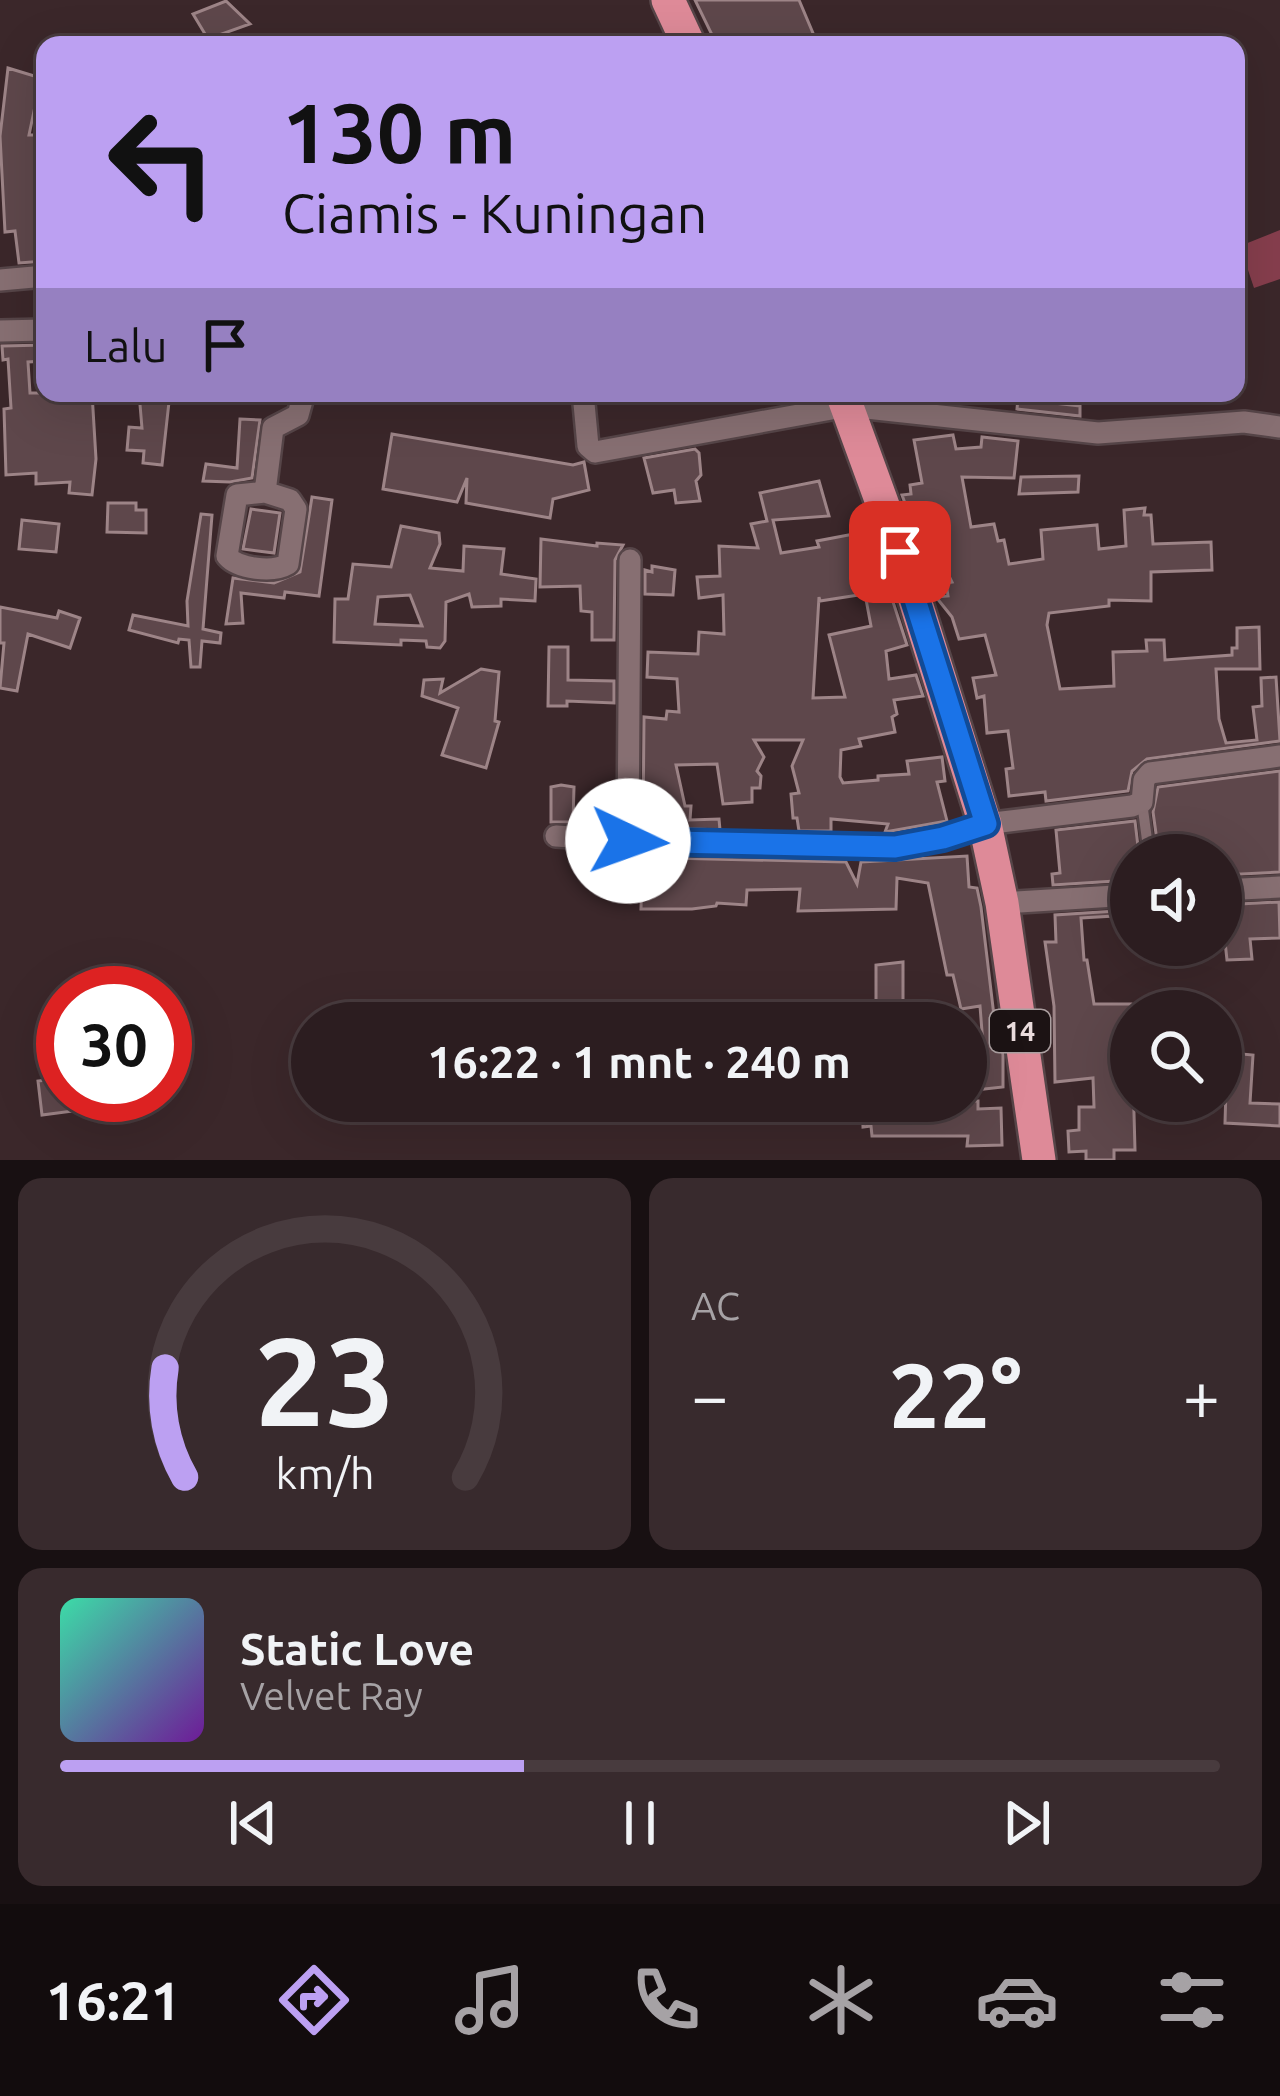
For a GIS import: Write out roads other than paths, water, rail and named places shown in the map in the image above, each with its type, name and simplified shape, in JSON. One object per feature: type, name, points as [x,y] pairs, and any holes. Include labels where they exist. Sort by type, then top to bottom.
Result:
[{"type":"highway","points":[[668,0],[684,36]]},
{"type":"highway","name":"14","points":[[846,402],[900,552],[986,824],[1039,1160]]},
{"type":"street","points":[[0,280],[36,277]]},
{"type":"street","points":[[0,332],[36,330]]},
{"type":"street","points":[[265,492],[273,428],[298,415],[302,402]]},
{"type":"street","points":[[584,402],[588,446],[595,452],[831,402]]},
{"type":"street","points":[[867,402],[1099,434],[1244,422],[1280,428]]},
{"type":"street","points":[[628,841],[630,560]]},
{"type":"street","points":[[556,836],[895,847],[986,824],[1142,802],[1144,780],[1150,773],[1280,756]]},
{"type":"street","points":[[1242,889],[1280,887]]},
{"type":"street","points":[[1002,903],[1110,896]]},
{"type":"lane","points":[[1142,802],[1146,834]]}]
